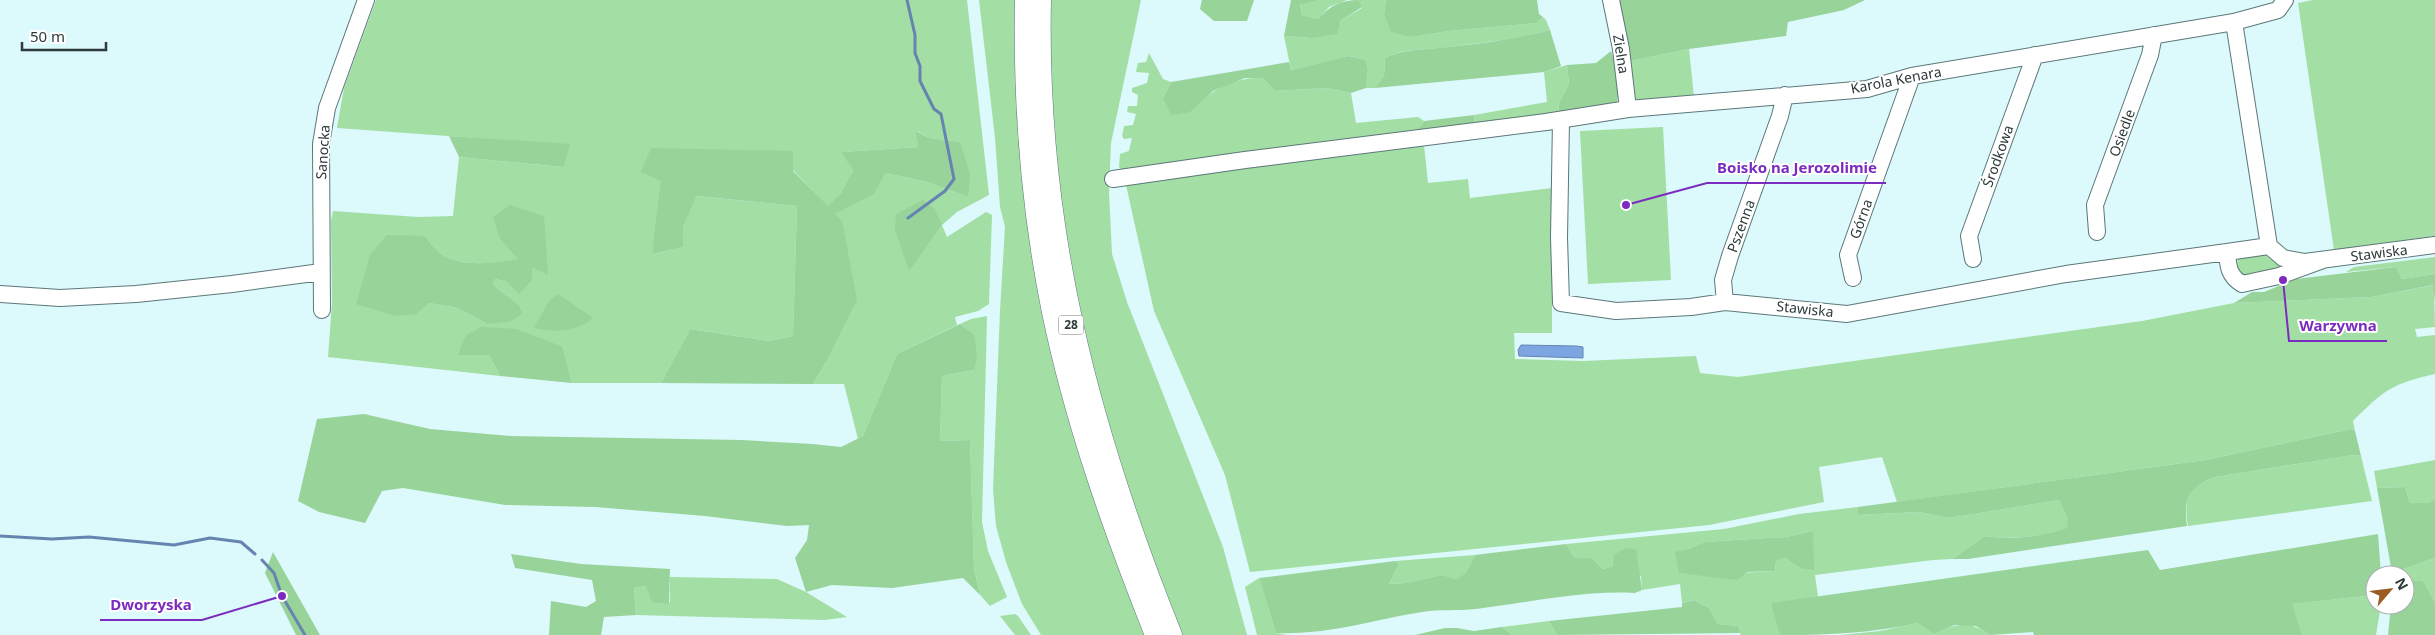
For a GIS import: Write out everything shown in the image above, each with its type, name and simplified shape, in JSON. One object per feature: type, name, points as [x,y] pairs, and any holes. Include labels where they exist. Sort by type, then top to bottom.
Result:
[{"type":"main road","name":"28","points":[[1025,0],[1029,150],[1036,219],[1050,300],[1068,379],[1088,449],[1114,529],[1155,635]]},
{"type":"main road","name":"28","points":[[1042,0],[1041,78],[1046,155],[1056,243],[1070,320],[1106,452],[1130,525],[1172,635]]},
{"type":"street","name":"Sanocka","points":[[322,310],[321,144],[327,108],[366,0]]},
{"type":"street","name":"Zielna","points":[[1611,0],[1621,49],[1628,109]]},
{"type":"street","name":"Karola Kenara","points":[[1114,179],[1244,160],[1561,120],[1628,109],[1867,89],[1912,76],[2234,22],[2278,10],[2285,0]]},
{"type":"street","points":[[2234,22],[2269,246]]},
{"type":"street","name":"Osiedle","points":[[2097,232],[2095,205],[2150,55],[2154,35]]},
{"type":"street","name":"Środkowa","points":[[1973,259],[1969,236],[2034,55]]},
{"type":"street","name":"Górna","points":[[1853,278],[1848,255],[1912,76]]},
{"type":"street","name":"Pszenna","points":[[1725,302],[1723,280],[1780,116],[1785,95]]},
{"type":"street","name":"Stawiska","points":[[1561,120],[1559,238],[1561,303],[1616,311],[1691,307],[1725,302],[1847,314],[2066,274],[2269,246],[2282,258],[2305,262],[2435,245]]},
{"type":"street","name":"Stawiska","points":[[2227,252],[2228,269],[2234,279],[2242,284],[2278,276],[2323,260]]},
{"type":"street","points":[[0,294],[88,298],[232,284],[321,272]]},
{"type":"green space","points":[[376,0],[967,0],[989,195],[957,212],[942,225],[947,237],[986,212],[992,215],[989,304],[978,311],[955,317],[957,325],[897,354],[863,436],[858,439],[844,384],[813,384],[826,362],[835,214],[885,173],[927,182],[968,197],[960,142],[930,138],[917,131],[918,147],[842,152],[853,170],[841,193],[828,207],[793,170],[793,151],[662,181],[654,233],[654,254],[682,247],[683,228],[695,196],[797,206],[793,336],[769,341],[690,329],[661,383],[572,383],[563,347],[465,336],[457,355],[489,355],[500,376],[328,357],[332,303],[331,221],[333,211],[418,217],[453,216],[459,157],[562,167],[571,145],[337,128],[344,88]],"holes":[[[942,225],[909,270],[895,232]],[[425,236],[441,254],[462,262],[491,263],[519,259],[500,239],[547,274],[532,268],[507,282],[495,279],[493,285],[519,305],[523,313],[487,324],[458,308],[429,303],[356,304],[364,279]]]},
{"type":"green space","points":[[979,0],[1018,0],[1146,635],[1041,635],[1022,604],[1006,562],[996,526],[993,489],[1005,227],[1000,207],[995,138]]},
{"type":"green space","points":[[1049,0],[1141,0],[1111,143],[1109,193],[1112,254],[1127,302],[1223,547],[1247,635],[1179,635],[1104,420],[1060,218],[1049,95]]},
{"type":"green space","points":[[1202,0],[1254,0],[1247,21],[1214,21],[1200,9]]},
{"type":"green space","points":[[1291,0],[1321,0],[1300,4],[1302,15],[1318,19],[1331,7],[1352,0],[1359,0],[1362,7],[1340,21],[1337,34],[1311,38],[1284,36]]},
{"type":"green space","points":[[1321,0],[1347,0],[1329,7],[1318,19],[1302,15],[1300,3]]},
{"type":"green space","points":[[1359,0],[1386,0],[1384,13],[1412,37],[1449,31],[1537,23],[1543,17],[1550,30],[1510,39],[1399,52],[1385,58],[1384,76],[1375,88],[1366,88],[1368,70],[1366,60],[1350,56],[1291,70],[1284,36],[1311,38],[1362,8]]},
{"type":"green space","points":[[1386,0],[1537,0],[1539,14],[1543,17],[1537,23],[1449,31],[1412,37],[1391,32],[1384,13]]},
{"type":"green space","points":[[1619,0],[1865,0],[1844,10],[1788,22],[1786,36],[1689,49],[1630,61]]},
{"type":"green space","points":[[2313,0],[2435,0],[2435,236],[2334,250],[2298,3]]},
{"type":"green space","points":[[1550,30],[1561,66],[1544,72],[1375,88],[1384,76],[1385,58],[1398,53],[1495,41]]},
{"type":"green space","points":[[1689,49],[1694,97],[1639,101],[1632,95],[1630,61]]},
{"type":"green space","points":[[1611,51],[1617,77],[1617,103],[1558,114],[1559,103],[1569,84],[1567,65],[1596,63]]},
{"type":"green space","points":[[1149,53],[1163,79],[1171,82],[1163,98],[1203,99],[1231,83],[1246,79],[1262,78],[1275,91],[1326,88],[1351,93],[1356,123],[1418,117],[1424,121],[1415,133],[1139,169],[1121,169],[1119,167],[1120,154],[1129,151],[1132,138],[1124,139],[1122,136],[1124,126],[1133,125],[1136,114],[1127,112],[1128,106],[1137,106],[1138,95],[1132,92],[1132,88],[1147,83],[1149,73],[1136,72],[1138,63],[1146,62]]},
{"type":"green space","points":[[1349,56],[1366,60],[1368,70],[1366,88],[1351,93],[1326,88],[1275,91],[1262,78],[1245,78],[1213,91],[1190,112],[1171,115],[1163,98],[1171,82],[1289,62],[1291,70]]},
{"type":"green space","points":[[1567,65],[1569,84],[1559,103],[1558,114],[1475,127],[1474,115],[1547,102],[1544,72]]},
{"type":"green space","points":[[1474,115],[1475,127],[1415,133],[1424,121]]},
{"type":"green space","points":[[1663,127],[1671,280],[1588,284],[1580,131]]},
{"type":"green space","points":[[916,131],[930,138],[960,142],[970,174],[968,197],[927,182],[885,173],[874,194],[835,214],[842,221],[857,300],[813,384],[661,383],[690,329],[769,341],[793,336],[797,206],[696,196],[683,228],[683,247],[653,254],[661,181],[641,172],[651,148],[793,151],[793,171],[828,206],[841,193],[853,170],[841,152],[918,147]]},
{"type":"green space","points":[[449,136],[571,144],[563,167],[459,157]]},
{"type":"green space","points":[[1424,145],[1428,183],[1468,179],[1470,198],[1552,188],[1552,333],[1514,333],[1515,359],[1583,361],[1696,356],[1700,373],[1738,377],[2142,321],[2234,303],[2372,297],[2434,285],[2435,327],[2415,329],[2417,337],[2435,335],[2435,374],[2409,381],[2390,389],[2353,421],[2355,431],[2351,429],[2205,460],[1897,502],[1882,457],[1819,467],[1824,502],[1709,525],[1250,572],[1225,475],[1154,311],[1126,185],[1329,155]]},
{"type":"green space","points":[[923,200],[935,209],[942,225],[909,271],[895,232],[896,214]]},
{"type":"green space","points":[[510,205],[544,216],[548,275],[532,268],[532,280],[519,294],[507,282],[495,279],[493,285],[519,305],[523,313],[511,321],[487,324],[458,308],[429,303],[416,314],[396,316],[356,304],[370,255],[387,235],[425,236],[441,254],[462,262],[490,263],[518,259],[500,239],[493,217]]},
{"type":"green space","points":[[2247,255],[2265,255],[2281,267],[2248,279],[2239,274],[2236,267],[2238,259]]},
{"type":"green space","points":[[2435,257],[2435,274],[2402,279],[2396,267],[2346,272],[2354,267]]},
{"type":"green space","points":[[2396,267],[2402,279],[2435,274],[2435,301],[2433,285],[2372,297],[2234,303],[2252,292],[2264,292],[2296,279]]},
{"type":"green space","points":[[558,294],[593,318],[572,329],[550,331],[534,328],[549,301]]},
{"type":"green space","points":[[987,316],[982,522],[988,551],[1007,597],[990,606],[980,595],[974,568],[970,440],[940,441],[942,376],[974,370],[974,334],[960,324],[971,319]]},
{"type":"green space","points":[[960,324],[974,334],[977,356],[974,370],[942,376],[940,441],[970,440],[974,568],[980,595],[963,578],[892,588],[832,585],[806,592],[795,558],[807,540],[809,525],[787,526],[705,516],[595,507],[505,505],[403,488],[382,491],[365,523],[319,512],[298,501],[317,419],[364,414],[430,429],[510,436],[742,440],[841,447],[863,436],[897,354]]},
{"type":"green space","points":[[481,327],[517,329],[563,347],[572,383],[500,376],[489,355],[457,355],[465,336]]},
{"type":"green space","points":[[2351,429],[2355,431],[2361,456],[2353,455],[2215,477],[2199,485],[2187,501],[2187,526],[1968,559],[1952,559],[1985,536],[2016,538],[2047,534],[2067,528],[2068,520],[2059,500],[1949,518],[1919,512],[1858,515],[1858,507],[2205,460]]},
{"type":"green space","points":[[2353,455],[2361,456],[2372,501],[2188,526],[2186,508],[2190,495],[2199,485],[2215,477]]},
{"type":"green space","points":[[2435,460],[2435,499],[2428,503],[2410,503],[2405,487],[2377,488],[2374,471]]},
{"type":"green space","points":[[2405,487],[2410,503],[2428,503],[2435,499],[2435,558],[2415,565],[2391,565],[2377,488]]},
{"type":"green space","points":[[2059,500],[2068,520],[2068,528],[2048,534],[2027,537],[1985,536],[1952,559],[1815,575],[1818,597],[1803,600],[1780,634],[1784,635],[1740,635],[1738,626],[1718,624],[1709,608],[1694,600],[1682,603],[1680,584],[1642,590],[1641,576],[1613,566],[1603,569],[1592,558],[1574,557],[1566,544],[1724,529],[1799,514],[1858,507],[1859,515],[1919,512],[1949,518]],"holes":[[[1813,531],[1800,568],[1785,558],[1776,561],[1775,571],[1704,575],[1680,573],[1689,549],[1704,542],[1786,537]]]},
{"type":"green space","points":[[1813,531],[1814,570],[1800,568],[1785,558],[1776,561],[1775,571],[1747,572],[1737,580],[1679,573],[1675,552],[1689,549],[1704,542],[1786,537]]},
{"type":"green space","points":[[2378,534],[2380,565],[2365,565],[2365,596],[2292,604],[2302,635],[2034,635],[2033,632],[1990,635],[1976,626],[1955,625],[1933,634],[1918,623],[1851,633],[1780,635],[1771,603],[2148,550],[2160,570]]},
{"type":"green space","points":[[1566,544],[1574,557],[1592,558],[1603,569],[1613,566],[1614,555],[1626,548],[1636,549],[1642,590],[1635,593],[1575,595],[1476,609],[1429,611],[1314,632],[1276,633],[1259,578],[1395,561],[1399,564],[1389,584],[1406,583],[1442,575],[1457,580],[1466,572],[1475,555]]},
{"type":"green space","points":[[273,552],[320,635],[296,635],[265,573]]},
{"type":"green space","points":[[511,554],[581,564],[670,569],[669,604],[652,602],[646,586],[634,588],[636,615],[604,617],[601,635],[549,635],[551,601],[586,607],[596,601],[592,580],[515,568]]},
{"type":"green space","points":[[1475,555],[1466,572],[1457,581],[1442,575],[1406,583],[1389,584],[1399,564],[1395,561]]},
{"type":"green space","points":[[2435,558],[2435,602],[2423,581],[2415,581],[2415,565]]},
{"type":"green space","points":[[670,577],[777,579],[806,592],[847,617],[824,620],[636,615],[634,588],[646,586],[670,603]]},
{"type":"green space","points":[[1259,578],[1276,633],[1286,635],[1257,635],[1245,587]]},
{"type":"green space","points":[[2415,581],[2423,581],[2435,602],[2435,635],[2388,635],[2390,615],[2415,615]]},
{"type":"green space","points":[[2365,596],[2365,615],[2379,615],[2376,635],[2302,635],[2291,604]]},
{"type":"green space","points":[[1694,600],[1709,608],[1718,624],[1738,626],[1741,633],[1557,635],[1549,621],[1682,607],[1682,603]]},
{"type":"green space","points":[[1015,614],[1031,635],[1015,635],[1000,616]]},
{"type":"green space","points":[[1549,621],[1557,635],[1512,635],[1502,627]]},
{"type":"green space","points":[[1918,623],[1933,634],[1956,626],[1968,625],[1990,635],[1841,635],[1880,631]]},
{"type":"green space","points":[[1502,627],[1512,635],[1415,635],[1445,628],[1474,631]]},
{"type":"water","points":[[1521,345],[1583,347],[1583,358],[1519,356],[1518,350]]},
{"type":"waterway","points":[[907,0],[915,35],[915,53],[920,66],[920,81],[934,109],[941,114],[954,179],[945,191],[908,218]]},
{"type":"waterway","points":[[0,536],[52,539],[89,537],[174,545],[210,538],[241,542],[255,554]]},
{"type":"waterway","points":[[262,560],[274,573],[282,596],[305,635]]},
{"type":"place","name":"Boisko na Jerozolimie","points":[[1626,205]]},
{"type":"place","name":"Warzywna","points":[[2283,280]]},
{"type":"place","name":"Dworzyska","points":[[282,596]]}]
